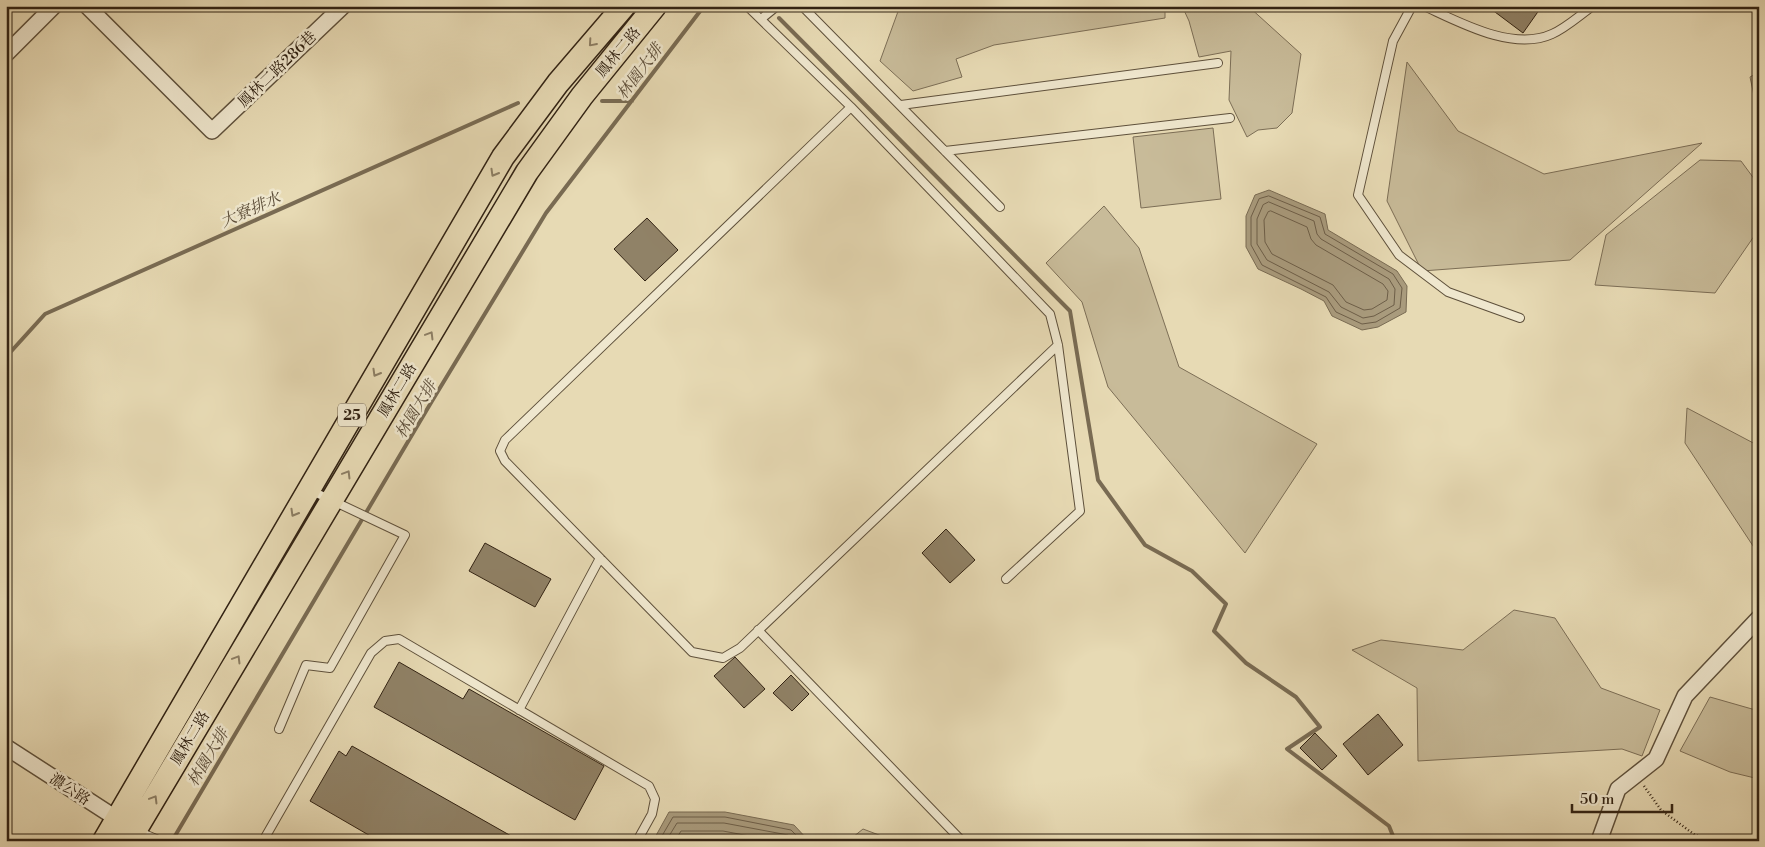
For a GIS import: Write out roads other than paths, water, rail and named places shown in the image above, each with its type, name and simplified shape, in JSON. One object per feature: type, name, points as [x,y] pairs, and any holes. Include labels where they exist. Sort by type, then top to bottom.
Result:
[{"type":"main road","name":"鳳林二路","points":[[104,841],[503,157],[558,83],[624,6]]},
{"type":"main road","name":"鳳林二路","points":[[132,835],[339,503],[527,172],[582,96],[656,6]]},
{"type":"street","points":[[6,54],[54,6]]},
{"type":"street","name":"鳳林二路286巷","points":[[87,6],[212,131],[343,6]]},
{"type":"street","points":[[1599,841],[1618,789],[1656,759],[1685,696],[1759,618]]},
{"type":"street","name":"濃公路","points":[[6,747],[116,819],[132,835]]},
{"type":"lane","points":[[747,6],[850,107],[1050,314],[1058,345],[1080,512],[1006,579]]},
{"type":"lane","points":[[761,19],[777,6]]},
{"type":"lane","points":[[802,6],[1000,207]]},
{"type":"lane","points":[[1412,6],[1393,41],[1358,196],[1399,255],[1448,292],[1520,318]]},
{"type":"lane","points":[[1424,6],[1479,30],[1515,39],[1535,40],[1553,34],[1593,6]]},
{"type":"lane","points":[[901,105],[1218,63]]},
{"type":"lane","points":[[850,107],[505,440],[500,451],[505,461],[692,652],[723,658],[740,648],[1058,345]]},
{"type":"lane","points":[[945,151],[1230,118]]},
{"type":"lane","points":[[280,728],[306,665],[330,668],[405,535],[308,489]]},
{"type":"lane","points":[[519,710],[600,558]]},
{"type":"lane","points":[[758,630],[962,841]]},
{"type":"lane","points":[[263,841],[371,653],[384,641],[399,639],[649,786],[655,799],[652,814],[637,841]]},
{"type":"lane","points":[[132,835],[161,841]]},
{"type":"water","points":[[1269,190],[1325,214],[1328,230],[1397,271],[1407,286],[1406,312],[1378,327],[1362,330],[1332,316],[1324,301],[1258,269],[1246,247],[1246,216],[1255,195]]},
{"type":"water","points":[[669,812],[725,812],[794,825],[808,840],[653,841]]},
{"type":"waterway","name":"林園大排","points":[[172,841],[432,401],[546,213],[704,6]]},
{"type":"waterway","points":[[779,18],[1070,311],[1098,480],[1145,545],[1192,571],[1226,604],[1214,631],[1246,663],[1296,697],[1320,727],[1287,749],[1389,826],[1395,841]]},
{"type":"waterway","points":[[602,101],[632,101]]},
{"type":"waterway","name":"大寮排水","points":[[6,357],[45,314],[518,103]]}]
